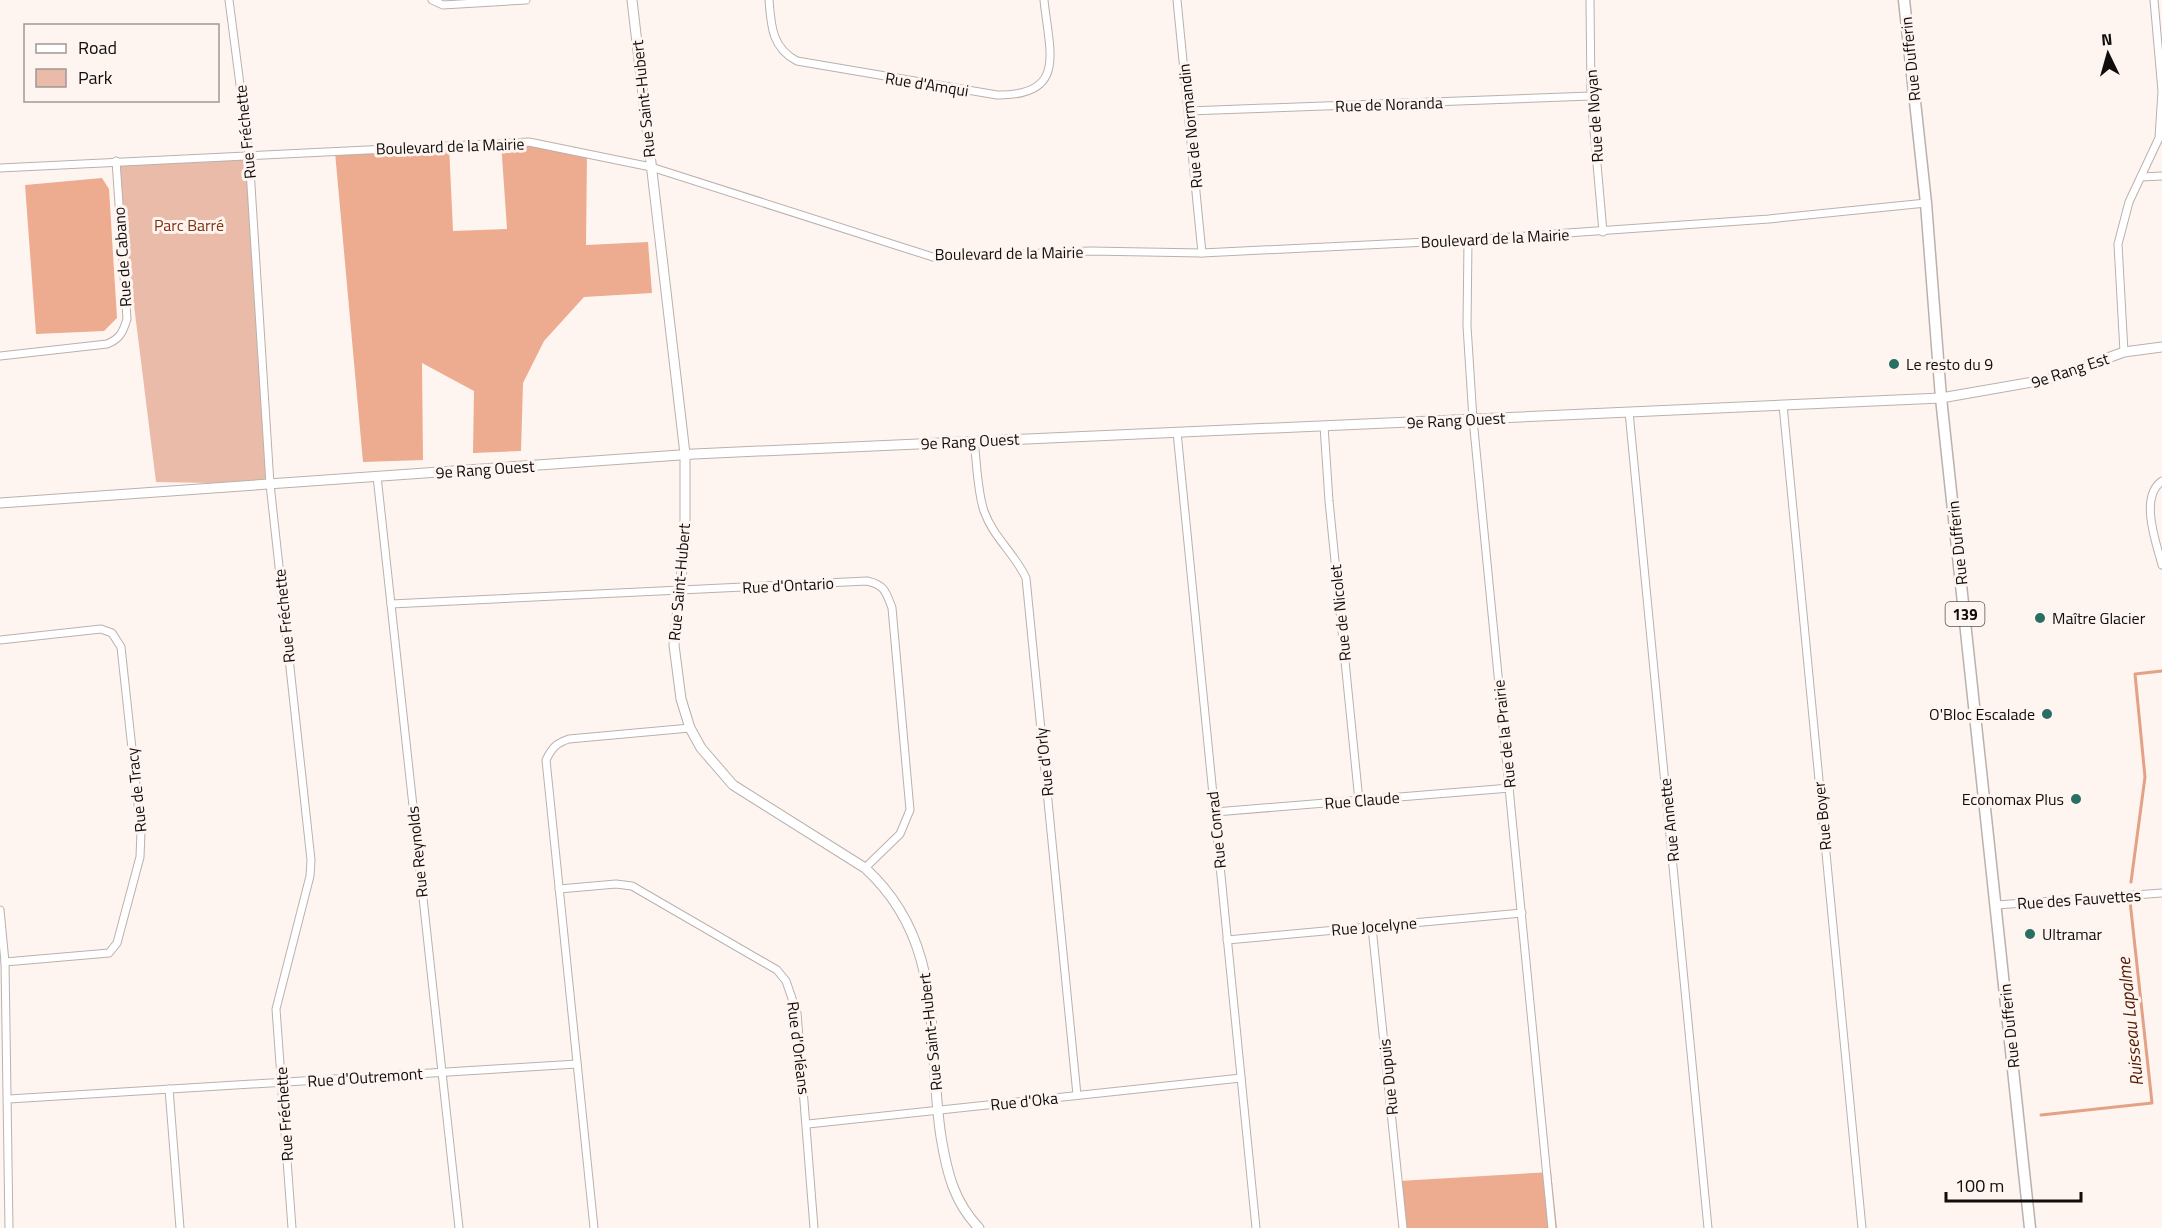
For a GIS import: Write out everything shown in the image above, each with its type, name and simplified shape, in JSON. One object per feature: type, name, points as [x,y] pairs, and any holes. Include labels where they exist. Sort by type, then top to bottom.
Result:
[{"type":"main road","name":"Rue Dufferin","points":[[1904,0],[1926,203],[1941,398],[2030,1228]]},
{"type":"street","name":"Rue Fréchette","points":[[229,0],[249,154],[270,484],[311,860],[310,876],[276,1009],[292,1228]]},
{"type":"street","points":[[432,0],[442,5],[526,0]]},
{"type":"street","name":"Rue Saint-Hubert","points":[[632,0],[651,168],[665,265],[685,454],[685,541],[674,645],[681,699],[690,728],[701,748],[733,785],[865,868],[883,885],[899,907],[919,948],[927,978],[937,1112],[946,1168],[957,1200],[979,1228]]},
{"type":"street","name":"Rue d'Amqui","points":[[769,0],[775,42],[788,56],[797,61],[986,93],[1018,95],[1035,90],[1041,84],[1051,65],[1044,0]]},
{"type":"street","name":"Rue de Normandin","points":[[1177,0],[1202,253]]},
{"type":"street","name":"Rue de Noyan","points":[[1590,0],[1591,96],[1603,232]]},
{"type":"street","points":[[2124,352],[2118,244],[2129,202],[2159,138],[2162,91],[2160,44],[2154,0]]},
{"type":"street","name":"Rue de Noranda","points":[[1188,111],[1591,96]]},
{"type":"street","name":"Boulevard de la Mairie","points":[[0,168],[529,142],[651,168],[936,258],[1090,251],[1202,253],[1468,240],[1769,219],[1926,203]]},
{"type":"street","name":"Rue de Cabano","points":[[0,356],[107,344],[118,340],[124,330],[127,319],[116,162]]},
{"type":"street","points":[[2141,177],[2162,176]]},
{"type":"street","name":"Rue de la Prairie","points":[[1468,240],[1467,326],[1473,419],[1552,1228]]},
{"type":"street","name":"9e Rang Est","points":[[1941,398],[2050,380],[2124,352],[2162,346]]},
{"type":"street","name":"9e Rang Ouest","points":[[0,503],[685,454],[1941,398]]},
{"type":"street","name":"Rue Boyer","points":[[1783,405],[1862,1228]]},
{"type":"street","name":"Rue Annette","points":[[1629,412],[1708,1228]]},
{"type":"street","name":"Rue de Nicolet","points":[[1324,426],[1329,501],[1359,801]]},
{"type":"street","name":"Rue Conrad","points":[[1177,432],[1256,1228]]},
{"type":"street","name":"Rue d'Orly","points":[[974,441],[984,511],[999,540],[1018,561],[1026,578],[1077,1095]]},
{"type":"street","name":"Rue Reynolds","points":[[377,476],[459,1228]]},
{"type":"street","points":[[2162,481],[2156,485],[2151,501],[2154,534],[2162,565]]},
{"type":"street","name":"Rue d'Ontario","points":[[391,604],[867,581],[885,588],[892,608],[910,810],[900,834],[865,868]]},
{"type":"street","name":"Rue de Tracy","points":[[0,640],[101,629],[112,633],[121,647],[141,832],[140,857],[117,943],[109,953],[5,962]]},
{"type":"street","points":[[594,1228],[546,760],[551,749],[559,742],[569,739],[690,728]]},
{"type":"street","name":"Rue Claude","points":[[1215,812],[1509,788]]},
{"type":"street","name":"Rue d'Orléans","points":[[559,889],[616,884],[632,886],[777,970],[786,981],[797,1013],[808,1124],[814,1228]]},
{"type":"street","name":"Rue des Fauvettes","points":[[1997,906],[2162,893]]},
{"type":"street","points":[[0,910],[5,962],[9,1099],[9,1228]]},
{"type":"street","name":"Rue Jocelyne","points":[[1227,940],[1522,913]]},
{"type":"street","name":"Rue Dupuis","points":[[1372,927],[1403,1228]]},
{"type":"street","name":"Rue d'Outremont","points":[[9,1099],[577,1064]]},
{"type":"street","name":"Rue d'Oka","points":[[808,1124],[1241,1078]]},
{"type":"street","points":[[170,1089],[180,1228]]},
{"type":"green space","name":"Parc Barré","points":[[249,154],[270,484],[156,482],[116,161]]},
{"type":"shaded area","points":[[501,142],[587,152],[586,245],[648,242],[652,293],[584,297],[544,341],[523,383],[521,451],[473,453],[474,391],[422,363],[423,460],[363,462],[335,152],[449,145],[453,231],[507,229]]},
{"type":"shaded area","points":[[102,178],[109,189],[117,318],[104,331],[36,334],[25,185]]},
{"type":"shaded area","points":[[1551,1172],[1557,1228],[1404,1228],[1399,1181]]},
{"type":"waterway","name":"Ruisseau Lapalme","points":[[2131,882],[2145,777],[2135,674],[2162,671]]},
{"type":"waterway","name":"Ruisseau Lapalme","points":[[2041,1115],[2152,1103],[2130,901]]},
{"type":"place","name":"Le resto du 9","points":[[1894,364]]},
{"type":"place","name":"Maître Glacier","points":[[2040,618]]},
{"type":"place","name":"O'Bloc Escalade","points":[[2047,714]]},
{"type":"place","name":"Economax Plus","points":[[2076,799]]},
{"type":"place","name":"Ultramar","points":[[2030,934]]}]
